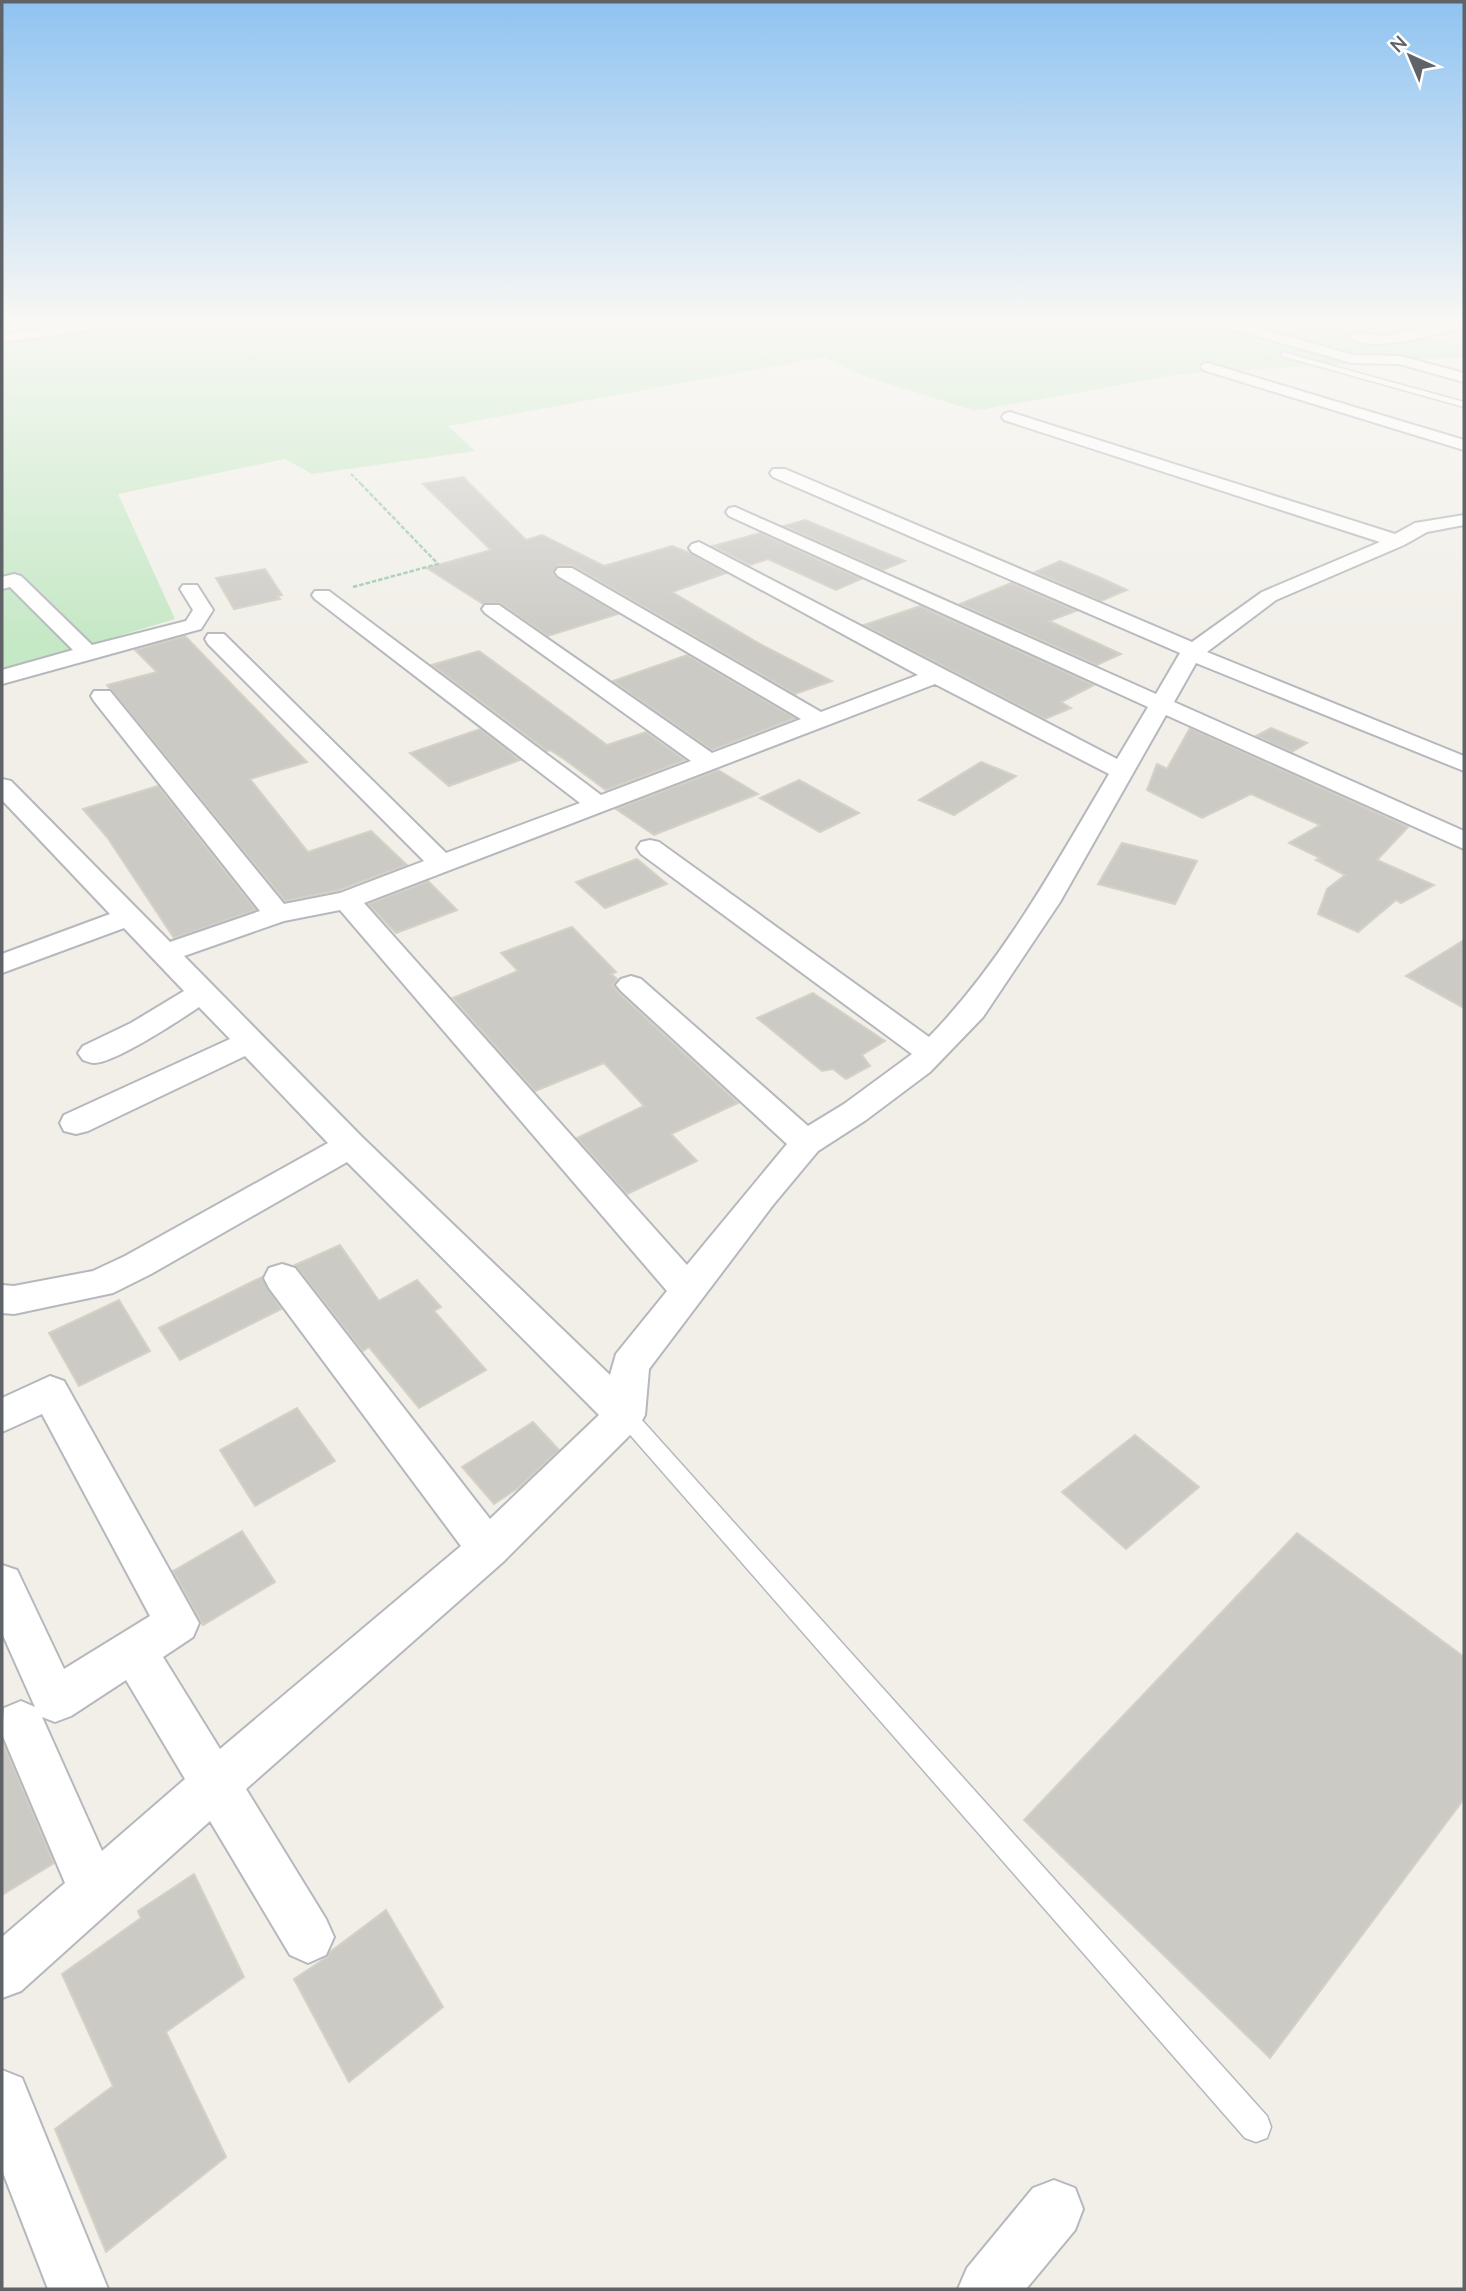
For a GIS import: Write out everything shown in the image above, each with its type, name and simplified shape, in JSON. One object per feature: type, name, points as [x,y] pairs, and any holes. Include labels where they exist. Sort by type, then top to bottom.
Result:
[{"type":"street","points":[[1050,430],[1397,541]]},
{"type":"street","points":[[1415,430],[1464,445]]},
{"type":"street","points":[[779,473],[1193,652],[1464,764]]},
{"type":"street","points":[[734,512],[1464,841]]},
{"type":"street","points":[[2,1972],[488,1549],[625,1415],[630,1365],[761,1196],[806,1143],[919,1065],[972,1010],[1046,902],[1193,652],[1269,596],[1397,541],[1422,527],[1464,520]]},
{"type":"street","points":[[699,548],[936,676],[1122,771]]},
{"type":"street","points":[[565,572],[818,720]]},
{"type":"street","points":[[2,583],[14,580],[88,653]]},
{"type":"street","points":[[2,677],[194,625],[203,610],[190,589]]},
{"type":"street","points":[[322,595],[599,805]]},
{"type":"street","points":[[492,609],[709,762]]},
{"type":"street","points":[[216,639],[440,862]]},
{"type":"street","points":[[166,953],[277,914],[347,900],[440,862],[599,805],[936,676]]},
{"type":"street","points":[[102,696],[277,914]]},
{"type":"street","points":[[2,786],[204,991],[350,1145],[625,1415]]},
{"type":"street","points":[[650,848],[931,1053]]},
{"type":"street","points":[[347,900],[688,1291]]},
{"type":"street","points":[[2,964],[130,916]]},
{"type":"street","points":[[631,985],[806,1143]]},
{"type":"street","points":[[94,1053],[142,1030],[204,991]]},
{"type":"street","points":[[76,1123],[251,1041]]},
{"type":"street","points":[[2,1299],[14,1300],[100,1283],[138,1265],[350,1145]]},
{"type":"street","points":[[282,1278],[488,1549]]},
{"type":"street","points":[[2,1416],[50,1392],[177,1623],[55,1700],[2,1584]]},
{"type":"street","points":[[134,1651],[309,1937]]},
{"type":"street","points":[[21,1724],[94,1891]]},
{"type":"street","points":[[2,2098],[78,2289]]},
{"type":"street","points":[[988,2289],[1054,2210]]},
{"type":"lane","points":[[625,1415],[1256,2127]]},
{"type":"path","points":[[322,595],[438,564],[351,474]]},
{"type":"green space","points":[[2,430],[452,430],[475,451],[312,474],[285,459],[118,494],[175,619],[2,671]]},
{"type":"building","points":[[463,477],[526,540],[542,535],[604,566],[672,546],[690,553],[726,573],[672,592],[760,644],[832,681],[795,694],[572,565],[558,565],[553,574],[618,614],[548,636],[500,603],[483,604],[427,568],[491,550],[423,484]]},
{"type":"building","points":[[805,520],[905,561],[883,570],[784,526]]},
{"type":"building","points":[[760,533],[861,579],[836,590],[768,559],[750,565],[713,546]]},
{"type":"building","points":[[1060,561],[1127,590],[1101,601],[1035,572]]},
{"type":"building","points":[[265,569],[282,595],[277,596],[280,599],[234,609],[216,578]]},
{"type":"building","points":[[1011,583],[1076,611],[1049,621],[1121,654],[1097,665],[960,604]]},
{"type":"building","points":[[920,606],[1094,685],[1061,702],[1071,708],[1045,719],[864,625]]},
{"type":"building","points":[[185,636],[307,762],[250,779],[308,852],[371,831],[407,865],[339,890],[285,901],[107,685],[157,672],[135,650]]},
{"type":"building","points":[[479,651],[607,745],[646,732],[685,760],[606,790],[564,759],[550,750],[547,751],[432,665]]},
{"type":"building","points":[[687,655],[795,718],[712,750],[613,681]]},
{"type":"building","points":[[1190,728],[1408,827],[1377,860],[1434,885],[1401,903],[1396,900],[1358,932],[1318,914],[1327,889],[1345,875],[1316,860],[1320,858],[1289,843],[1320,825],[1251,794],[1202,818],[1147,790],[1157,764],[1167,769]]},
{"type":"building","points":[[1271,728],[1307,743],[1292,752],[1256,736]]},
{"type":"building","points":[[480,729],[520,760],[449,786],[410,753]]},
{"type":"building","points":[[981,762],[1016,776],[954,815],[919,800]]},
{"type":"building","points":[[718,770],[758,794],[654,835],[616,809]]},
{"type":"building","points":[[799,780],[859,813],[820,832],[760,798]]},
{"type":"building","points":[[158,786],[256,910],[174,938],[107,837],[83,809]]},
{"type":"building","points":[[1122,843],[1197,861],[1175,904],[1098,884]]},
{"type":"building","points":[[637,859],[667,884],[605,908],[576,882]]},
{"type":"building","points":[[428,881],[457,910],[396,933],[368,904]]},
{"type":"building","points":[[572,927],[616,972],[611,974],[617,979],[613,985],[619,993],[738,1103],[671,1134],[697,1161],[627,1194],[577,1138],[644,1106],[604,1063],[535,1091],[453,998],[518,971],[501,953]]},
{"type":"building","points":[[1464,940],[1464,1008],[1406,976]]},
{"type":"building","points":[[813,993],[885,1041],[862,1055],[870,1066],[846,1079],[833,1069],[822,1071],[757,1018]]},
{"type":"building","points":[[340,1245],[379,1301],[417,1280],[441,1307],[434,1311],[486,1370],[419,1408],[369,1347],[363,1351],[295,1265]]},
{"type":"building","points":[[262,1277],[281,1309],[180,1360],[159,1328]]},
{"type":"building","points":[[119,1300],[150,1351],[79,1386],[49,1333]]},
{"type":"building","points":[[297,1408],[335,1461],[255,1506],[220,1450]]},
{"type":"building","points":[[533,1422],[559,1450],[518,1488],[494,1504],[462,1467]]},
{"type":"building","points":[[1135,1435],[1199,1487],[1126,1549],[1062,1492]]},
{"type":"building","points":[[242,1531],[275,1582],[203,1625],[173,1571]]},
{"type":"building","points":[[1297,1533],[1464,1657],[1464,1799],[1270,2058],[1024,1820]]},
{"type":"building","points":[[2,1740],[54,1863],[2,1895]]},
{"type":"building","points":[[194,1874],[244,1977],[166,2032],[226,2157],[106,2252],[55,2129],[113,2086],[62,1974],[141,1918],[138,1911]]},
{"type":"building","points":[[386,1910],[443,2007],[349,2082],[294,1979],[327,1957]]}]
